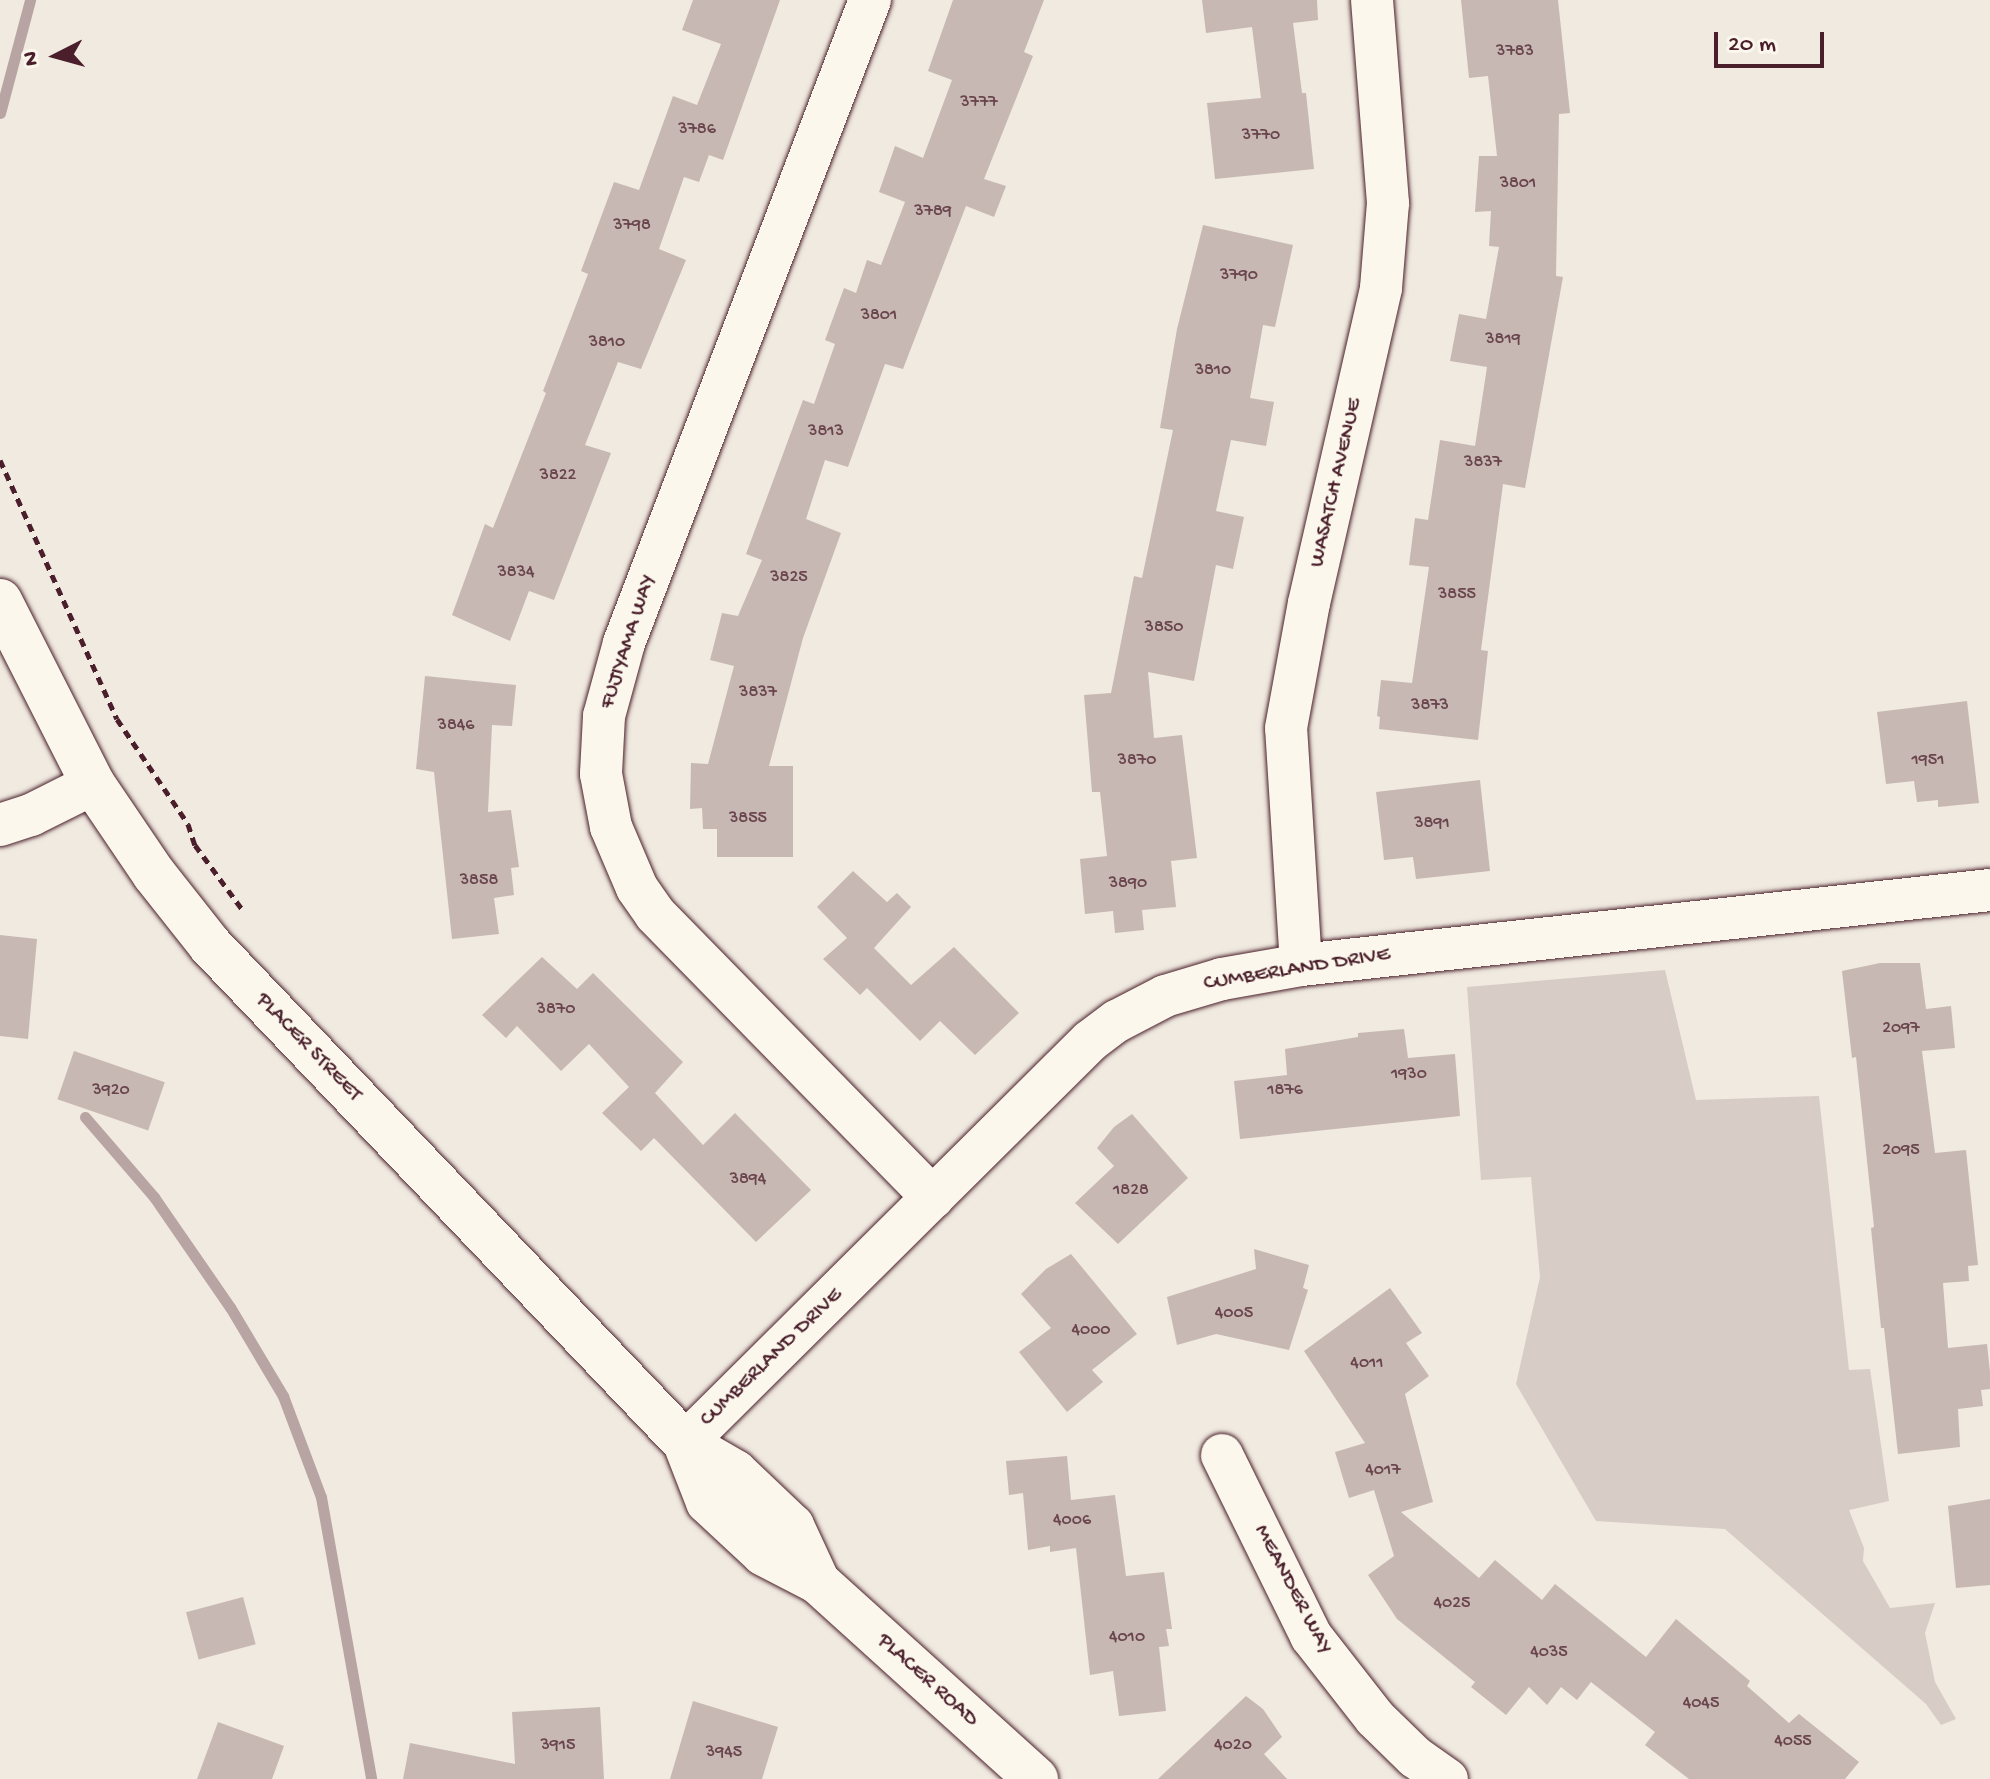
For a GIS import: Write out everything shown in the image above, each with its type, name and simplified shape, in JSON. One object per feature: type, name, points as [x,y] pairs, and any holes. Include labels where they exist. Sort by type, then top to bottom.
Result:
[{"type":"main road","name":"PLACER STREET","points":[[0,601],[93,784],[154,874],[210,945],[685,1443]]},
{"type":"main road","name":"PLACER ROAD","points":[[685,1443],[708,1502],[764,1554],[818,1582],[1036,1779]]},
{"type":"street","name":"FUJIYAMA WAY","points":[[870,0],[624,643],[604,716],[601,774],[611,827],[637,888],[655,914],[933,1198]]},
{"type":"street","name":"WASATCH AVENUE","points":[[1301,965],[1286,728],[1309,603],[1381,288],[1388,203],[1372,0]]},
{"type":"street","points":[[0,825],[31,815],[93,784]]},
{"type":"street","name":"CUMBERLAND DRIVE","points":[[685,1443],[1090,1041],[1148,1003],[1184,989],[1301,965],[1990,890]]},
{"type":"street","name":"MEANDER WAY","points":[[1222,1455],[1311,1636],[1375,1718],[1415,1757],[1447,1779]]},
{"type":"path","points":[[0,460],[117,719],[188,824],[195,845],[242,909]]},
{"type":"shaded area","points":[[1665,970],[1696,1100],[1819,1096],[1849,1370],[1870,1369],[1889,1501],[1849,1510],[1864,1548],[1863,1561],[1890,1608],[1935,1603],[1925,1633],[1935,1682],[1956,1719],[1941,1725],[1926,1704],[1725,1529],[1596,1521],[1516,1384],[1540,1277],[1531,1177],[1481,1180],[1467,987]]},
{"type":"building","points":[[693,0],[780,0],[723,160],[709,155],[699,182],[684,177],[659,249],[686,260],[641,369],[618,362],[585,445],[611,453],[554,600],[529,591],[510,641],[452,615],[485,524],[493,528],[546,393],[543,391],[588,274],[581,271],[614,182],[639,190],[673,96],[697,105],[721,44],[682,30]]},
{"type":"building","points":[[953,0],[1044,0],[1024,52],[1033,56],[984,179],[1006,186],[994,217],[966,206],[903,369],[885,364],[848,467],[825,460],[806,519],[841,533],[803,638],[769,766],[793,766],[793,857],[717,857],[717,829],[703,829],[702,808],[690,809],[691,763],[708,764],[734,666],[710,660],[722,613],[738,616],[762,560],[746,554],[803,400],[814,404],[835,344],[825,340],[844,288],[856,293],[867,260],[881,265],[905,202],[879,192],[895,146],[923,158],[952,80],[928,71]]},
{"type":"building","points":[[1202,0],[1317,0],[1318,20],[1293,23],[1302,93],[1306,93],[1314,169],[1215,179],[1207,103],[1261,98],[1252,27],[1206,33]]},
{"type":"building","points":[[1461,0],[1558,0],[1570,113],[1559,114],[1556,276],[1563,277],[1525,488],[1503,484],[1481,650],[1488,651],[1478,740],[1379,729],[1380,717],[1377,716],[1381,680],[1412,683],[1429,567],[1409,565],[1415,518],[1428,520],[1440,440],[1475,446],[1487,367],[1450,361],[1459,314],[1486,319],[1499,247],[1489,246],[1491,211],[1475,212],[1479,156],[1497,156],[1488,76],[1469,78]]},
{"type":"building","points":[[1203,225],[1293,245],[1275,327],[1263,325],[1250,398],[1274,402],[1266,446],[1231,440],[1216,511],[1244,517],[1233,569],[1216,565],[1194,681],[1148,672],[1154,738],[1182,735],[1197,858],[1171,861],[1176,907],[1142,910],[1144,930],[1115,933],[1113,911],[1085,914],[1080,859],[1107,856],[1100,792],[1092,792],[1084,695],[1111,693],[1134,576],[1142,578],[1173,430],[1160,428],[1177,329]]},
{"type":"building","points":[[425,676],[516,685],[512,726],[492,725],[488,812],[511,810],[519,867],[511,868],[514,895],[494,898],[499,934],[452,939],[434,772],[416,769]]},
{"type":"building","points":[[1967,701],[1979,803],[1938,807],[1938,800],[1917,802],[1914,781],[1886,784],[1877,712]]},
{"type":"building","points":[[1480,780],[1490,871],[1416,879],[1413,857],[1384,860],[1376,792]]},
{"type":"building","points":[[853,871],[887,902],[897,893],[911,907],[874,948],[911,985],[954,947],[1019,1013],[975,1055],[940,1021],[920,1041],[867,988],[860,995],[823,959],[847,938],[817,907]]},
{"type":"building","points":[[0,935],[37,939],[28,1039],[0,1036]]},
{"type":"building","points":[[542,957],[577,989],[593,973],[683,1062],[655,1093],[703,1145],[735,1113],[811,1190],[756,1242],[654,1138],[641,1151],[602,1113],[629,1087],[589,1044],[561,1071],[517,1026],[506,1038],[482,1015]]},
{"type":"building","points":[[1880,963],[1920,963],[1926,1009],[1951,1006],[1955,1048],[1922,1051],[1935,1153],[1966,1150],[1978,1265],[1968,1266],[1969,1281],[1943,1283],[1948,1348],[1987,1344],[1990,1372],[1990,1389],[1981,1390],[1983,1406],[1958,1409],[1960,1447],[1898,1454],[1884,1328],[1881,1328],[1856,1057],[1852,1058],[1842,971]]},
{"type":"building","points":[[1404,1029],[1408,1058],[1455,1054],[1460,1116],[1240,1139],[1234,1081],[1287,1075],[1285,1049],[1358,1037],[1358,1033]]},
{"type":"building","points":[[74,1051],[165,1082],[148,1130],[57,1099]]},
{"type":"building","points":[[1132,1114],[1188,1178],[1118,1244],[1075,1203],[1114,1166],[1097,1148],[1114,1127]]},
{"type":"building","points":[[1254,1249],[1309,1265],[1303,1288],[1308,1290],[1289,1350],[1216,1334],[1177,1345],[1167,1297],[1256,1269]]},
{"type":"building","points":[[1071,1254],[1137,1334],[1092,1370],[1103,1382],[1067,1412],[1019,1352],[1051,1328],[1021,1294],[1046,1269]]},
{"type":"building","points":[[1390,1288],[1422,1333],[1406,1343],[1429,1376],[1405,1394],[1433,1502],[1401,1512],[1479,1578],[1495,1560],[1542,1600],[1555,1584],[1646,1657],[1676,1619],[1750,1681],[1747,1686],[1789,1723],[1799,1714],[1859,1762],[1845,1779],[1689,1779],[1645,1745],[1655,1732],[1591,1682],[1577,1700],[1561,1687],[1547,1705],[1529,1687],[1506,1715],[1471,1687],[1475,1682],[1397,1619],[1368,1575],[1394,1556],[1374,1490],[1349,1498],[1335,1452],[1365,1443],[1304,1351]]},
{"type":"building","points":[[1067,1456],[1071,1500],[1115,1495],[1126,1576],[1164,1572],[1172,1629],[1166,1629],[1169,1646],[1159,1647],[1166,1711],[1119,1716],[1113,1671],[1090,1675],[1076,1548],[1050,1552],[1050,1546],[1028,1550],[1023,1493],[1009,1495],[1006,1461]]},
{"type":"building","points":[[1990,1499],[1990,1585],[1956,1588],[1948,1506]]},
{"type":"building","points":[[243,1597],[256,1644],[199,1660],[186,1612]]},
{"type":"building","points":[[1246,1696],[1263,1709],[1282,1737],[1264,1754],[1287,1779],[1158,1779]]},
{"type":"building","points":[[693,1701],[778,1727],[762,1779],[670,1779]]},
{"type":"building","points":[[600,1707],[604,1779],[403,1779],[410,1743],[515,1764],[512,1712]]},
{"type":"building","points":[[218,1722],[284,1746],[272,1779],[197,1779]]},
{"type":"waterway","points":[[0,113],[30,0]]},
{"type":"waterway","points":[[85,1117],[154,1197],[230,1307],[283,1396],[321,1497],[371,1779]]}]
